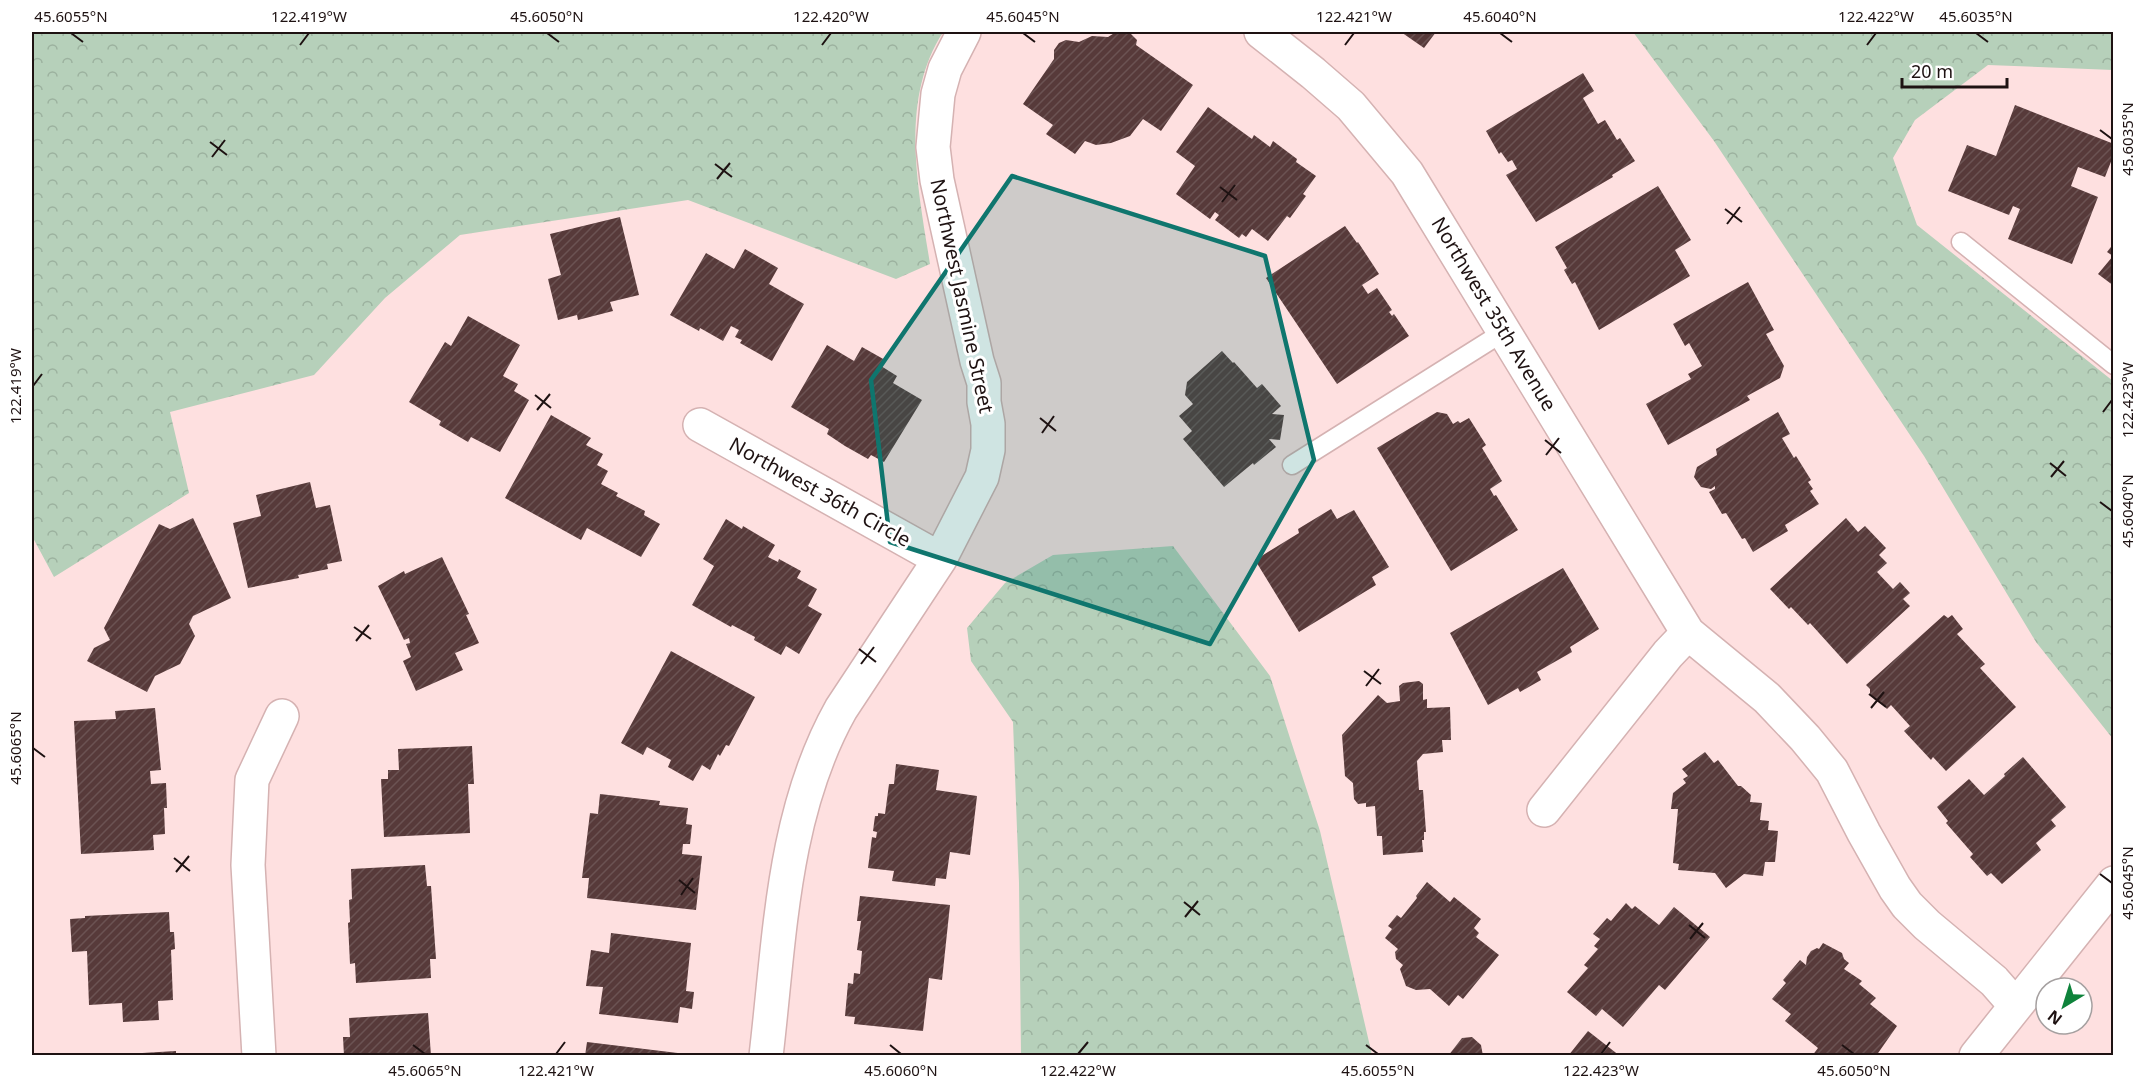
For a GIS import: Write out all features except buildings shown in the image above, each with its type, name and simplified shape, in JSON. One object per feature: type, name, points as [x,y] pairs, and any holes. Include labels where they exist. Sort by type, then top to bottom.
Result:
[{"type":"street","name":"Northwest Jasmine Street","points":[[766,1056],[788,873],[797,817],[807,786],[832,726],[940,559],[982,477],[988,450],[984,383],[977,361],[937,180],[933,147],[938,94],[945,69],[964,32]]},
{"type":"street","name":"Northwest 35th Avenue","points":[[1261,32],[1351,106],[1407,173],[1688,633],[1767,698],[1805,738],[1832,771],[1864,833],[1907,905],[1935,932],[1994,981],[2014,1005]]},
{"type":"street","name":"Northwest 36th Circle","points":[[700,425],[940,559]]},
{"type":"street","points":[[1544,810],[1668,654],[1688,633]]},
{"type":"street","points":[[259,1056],[249,865],[252,780],[282,716]]},
{"type":"street","points":[[1976,1056],[2014,1005],[2114,883]]},
{"type":"lane","points":[[1961,242],[2114,365]]},
{"type":"lane","points":[[1292,465],[1504,332]]},
{"type":"highlighted area","points":[[1012,176],[1265,256],[1314,460],[1210,644],[890,542],[871,380]]},
{"type":"green space","points":[[32,32],[943,32],[929,59],[916,116],[917,175],[930,264],[896,279],[688,200],[460,235],[385,298],[314,375],[170,412],[189,493],[54,577],[32,536]]},
{"type":"green space","points":[[1633,32],[2113,32],[2113,70],[1988,65],[1915,120],[1893,158],[1917,225],[2113,381],[2113,739],[2036,642],[1924,456],[1714,141]]},
{"type":"green space","points":[[1173,546],[1270,676],[1320,831],[1372,1055],[1021,1055],[1019,883],[1013,722],[971,661],[967,628],[1005,583],[1053,555]]}]
